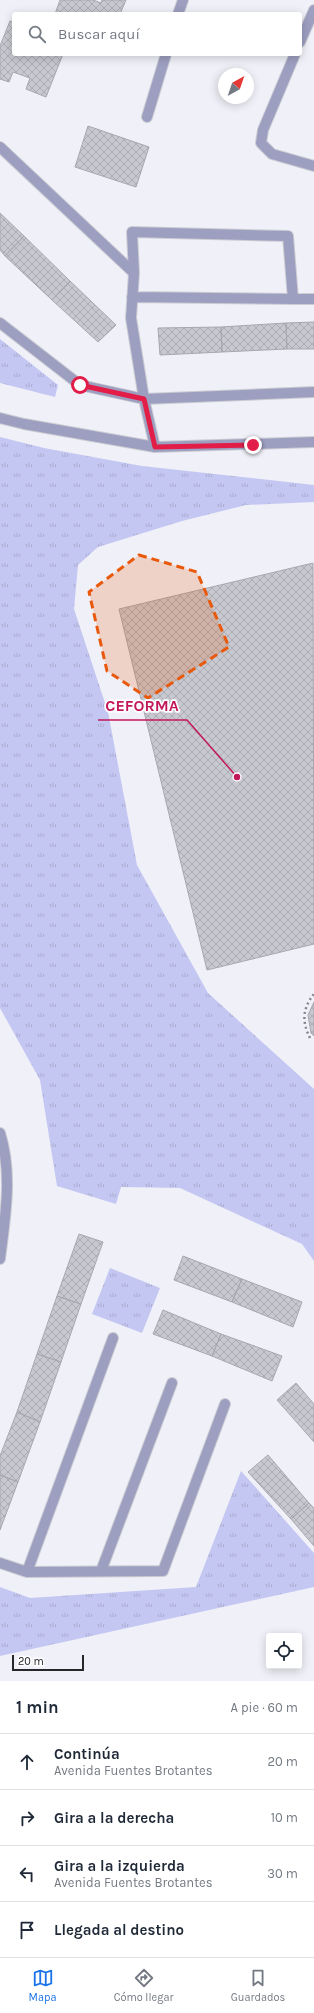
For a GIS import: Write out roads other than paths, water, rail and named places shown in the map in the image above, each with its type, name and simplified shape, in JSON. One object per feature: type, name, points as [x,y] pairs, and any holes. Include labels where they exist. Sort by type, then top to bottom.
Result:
[{"type":"street","points":[[179,12],[182,0]]},
{"type":"street","points":[[302,37],[314,10]]},
{"type":"street","points":[[147,117],[165,56]]},
{"type":"street","points":[[294,56],[262,130],[261,143],[272,154],[314,166]]},
{"type":"street","points":[[0,148],[134,273]]},
{"type":"street","points":[[155,447],[144,399],[131,318],[134,273],[132,232],[288,236],[293,299]]},
{"type":"street","points":[[132,297],[314,299]]},
{"type":"street","points":[[0,323],[80,385],[144,399],[314,392]]},
{"type":"street","points":[[0,418],[24,424],[155,447],[314,442]]},
{"type":"street","points":[[0,1133],[4,1145],[8,1197],[0,1259]]},
{"type":"street","points":[[27,1572],[113,1338]]},
{"type":"street","points":[[101,1571],[172,1383]]},
{"type":"street","points":[[0,1563],[27,1572],[163,1571],[225,1404]]},
{"type":"place","name":"CEFORMA","points":[[237,777]]}]
